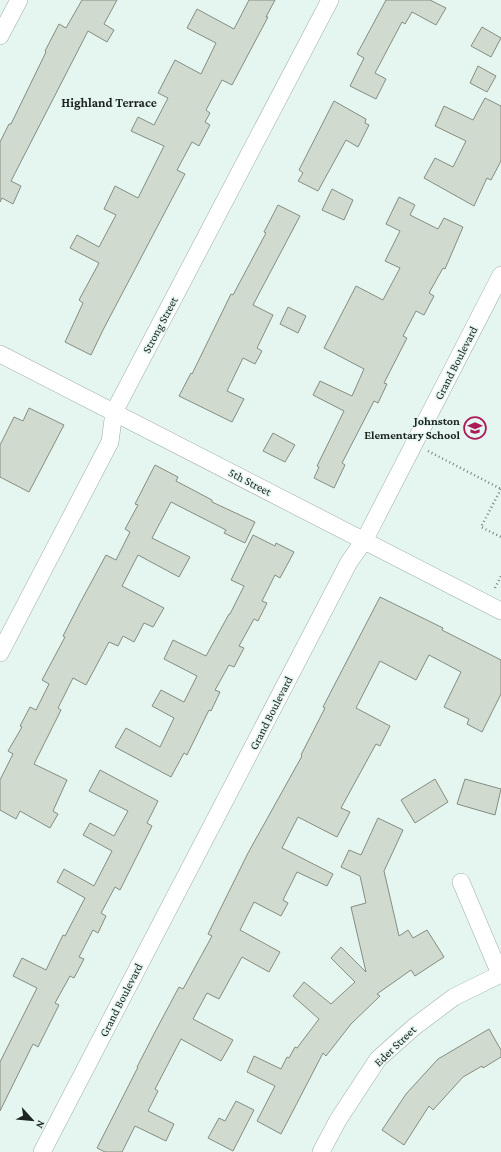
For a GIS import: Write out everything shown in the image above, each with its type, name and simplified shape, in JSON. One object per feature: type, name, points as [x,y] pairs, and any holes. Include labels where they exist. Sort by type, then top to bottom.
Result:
[{"type":"street","points":[[0,36],[19,0]]},
{"type":"street","name":"Strong Street","points":[[2,643],[110,442],[114,412],[330,0]]},
{"type":"street","name":"Grand Boulevard","points":[[42,1152],[349,562],[364,541],[501,275]]},
{"type":"street","name":"5th Street","points":[[0,354],[501,611]]},
{"type":"street","points":[[461,882],[500,974]]},
{"type":"street","name":"Eder Street","points":[[321,1152],[338,1120],[378,1059],[414,1027],[454,997],[500,974]]},
{"type":"path","points":[[414,444],[501,489],[481,527],[501,537]]},
{"type":"building","points":[[82,0],[117,0],[104,24],[114,30],[107,42],[88,31],[11,181],[21,186],[13,204],[2,198],[0,202],[0,142],[9,124],[11,124],[59,24],[66,28]]},
{"type":"building","points":[[249,0],[275,0],[266,17],[268,17],[232,85],[222,80],[206,110],[210,113],[205,122],[210,125],[199,146],[192,142],[177,170],[185,174],[91,355],[65,342],[83,303],[79,300],[99,263],[70,248],[77,235],[99,247],[116,215],[104,209],[115,186],[138,198],[164,146],[131,131],[138,117],[154,125],[168,98],[158,93],[175,60],[201,74],[216,43],[187,28],[197,9],[234,29]]},
{"type":"building","points":[[386,0],[430,0],[446,8],[436,25],[412,12],[405,24],[402,22],[375,73],[386,79],[376,99],[350,86],[364,58],[357,54]]},
{"type":"building","points":[[482,27],[501,38],[491,57],[471,46]]},
{"type":"building","points":[[478,66],[496,76],[487,92],[470,83]]},
{"type":"building","points":[[485,98],[501,106],[501,161],[491,180],[487,178],[474,206],[424,178],[435,158],[453,167],[466,141],[435,126],[444,106],[473,120]]},
{"type":"building","points":[[334,101],[366,119],[365,123],[369,125],[358,147],[346,140],[318,191],[298,181],[303,173],[299,170]]},
{"type":"building","points":[[332,189],[353,200],[344,220],[322,210]]},
{"type":"building","points":[[399,197],[415,205],[410,215],[438,229],[444,218],[463,227],[445,269],[443,268],[429,293],[434,296],[424,315],[416,311],[403,336],[407,338],[384,383],[387,384],[378,403],[374,401],[342,463],[345,465],[334,488],[314,478],[319,467],[317,466],[344,411],[313,395],[320,381],[352,396],[364,369],[324,348],[356,286],[383,300],[400,268],[385,261],[400,231],[386,224]]},
{"type":"building","points":[[278,205],[300,216],[253,305],[273,315],[257,348],[262,351],[255,364],[243,358],[227,391],[244,399],[232,422],[179,396],[191,373],[192,374],[231,294],[233,295],[266,233],[264,232]]},
{"type":"building","points":[[288,307],[306,316],[298,333],[280,324]]},
{"type":"building","points":[[29,408],[64,425],[29,492],[0,477],[0,445],[14,417],[23,421]]},
{"type":"building","points":[[273,433],[295,445],[285,462],[263,451]]},
{"type":"building","points":[[155,465],[178,477],[176,481],[212,500],[212,502],[255,522],[245,543],[224,533],[226,530],[171,502],[152,538],[190,557],[179,577],[138,555],[122,586],[164,608],[153,627],[144,623],[134,642],[123,636],[118,646],[109,642],[86,685],[73,678],[58,708],[61,710],[34,764],[67,780],[53,811],[58,814],[50,828],[20,811],[16,819],[0,810],[0,780],[13,754],[8,751],[22,727],[20,726],[30,707],[36,710],[49,684],[42,680],[65,637],[63,636],[106,555],[116,560],[130,532],[125,529],[138,505],[135,504]]},
{"type":"building","points":[[253,535],[275,546],[276,543],[294,552],[280,578],[275,575],[262,601],[267,603],[258,621],[254,619],[239,646],[244,648],[234,667],[229,665],[215,690],[220,692],[211,711],[209,710],[187,755],[184,753],[171,777],[115,747],[126,728],[160,747],[174,718],[152,706],[161,690],[184,702],[197,676],[164,659],[173,640],[206,656],[244,586],[231,580]]},
{"type":"building","points":[[380,597],[443,628],[442,630],[501,660],[501,694],[482,732],[467,724],[469,719],[444,707],[461,672],[429,655],[416,680],[380,661],[356,708],[390,726],[380,746],[376,744],[341,808],[350,812],[337,837],[298,817],[282,848],[333,874],[327,886],[297,872],[283,900],[288,903],[281,916],[254,902],[240,930],[280,952],[269,972],[242,957],[219,999],[207,993],[193,1019],[233,1040],[221,1061],[181,1039],[155,1089],[158,1091],[148,1111],[174,1124],[166,1141],[135,1126],[122,1152],[105,1152],[97,1148],[179,987],[183,989],[212,936],[208,934],[248,853],[302,756],[301,755],[325,708],[323,707]]},
{"type":"building","points":[[100,770],[158,801],[147,823],[152,826],[120,890],[115,887],[101,913],[106,916],[98,933],[93,930],[79,957],[84,959],[74,978],[70,976],[55,1003],[59,1005],[38,1047],[33,1044],[0,1111],[0,1062],[37,988],[13,976],[22,958],[46,970],[63,935],[65,936],[85,898],[57,882],[64,869],[94,886],[112,851],[83,835],[90,823],[114,836],[128,811],[89,791]]},
{"type":"building","points":[[435,779],[448,802],[415,823],[401,800]]},
{"type":"building","points":[[465,779],[501,789],[495,815],[457,804]]},
{"type":"building","points":[[378,818],[403,830],[384,871],[399,936],[408,930],[413,938],[427,930],[444,957],[415,976],[411,970],[377,994],[380,996],[351,1024],[326,1056],[323,1053],[281,1134],[257,1121],[275,1086],[247,1072],[254,1056],[281,1069],[287,1057],[289,1058],[295,1047],[297,1048],[319,1019],[293,996],[304,982],[331,1004],[355,982],[331,958],[341,947],[366,972],[351,907],[366,903],[360,876],[341,867],[349,850],[361,855]]},
{"type":"building","points":[[489,1029],[501,1050],[501,1057],[483,1068],[482,1066],[463,1077],[433,1110],[429,1106],[404,1145],[382,1130],[406,1094],[438,1059]]},
{"type":"building","points":[[236,1101],[254,1110],[233,1151],[208,1138],[219,1118],[225,1121]]},
{"type":"place","name":"Johnston Elementary School","points":[[475,428]]},
{"type":"district","name":"Highland Terrace","points":[[109,102]]}]
